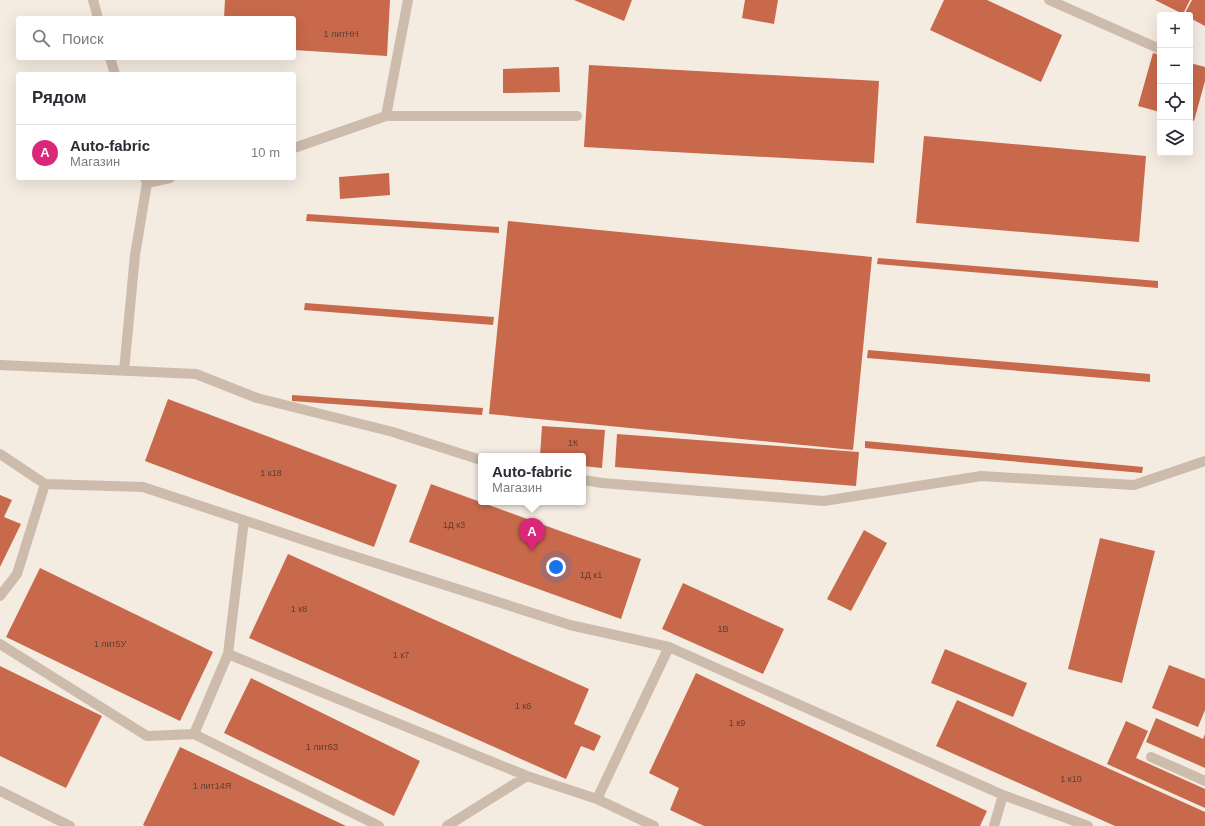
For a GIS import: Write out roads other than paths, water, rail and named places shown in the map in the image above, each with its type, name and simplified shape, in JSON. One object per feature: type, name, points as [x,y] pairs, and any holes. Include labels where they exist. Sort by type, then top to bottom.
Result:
[{"type":"lane","points":[[93,0],[97,16]]},
{"type":"lane","points":[[386,116],[408,0]]},
{"type":"lane","points":[[1049,0],[1158,48]]},
{"type":"lane","points":[[111,60],[114,72]]},
{"type":"lane","points":[[296,147],[386,116],[577,116]]},
{"type":"lane","points":[[124,370],[135,255],[146,181]]},
{"type":"lane","points":[[0,365],[196,374],[257,398],[393,432],[478,459]]},
{"type":"lane","points":[[0,454],[45,484],[143,487],[570,625],[669,646],[1003,795],[1088,826]]},
{"type":"lane","points":[[586,480],[824,501],[981,476],[1134,485],[1205,461]]},
{"type":"lane","points":[[0,596],[17,574],[45,484]]},
{"type":"lane","points":[[194,734],[228,654],[244,520]]},
{"type":"lane","points":[[0,644],[147,736],[194,734],[379,826]]},
{"type":"lane","points":[[597,799],[669,646]]},
{"type":"lane","points":[[228,654],[527,776],[597,799],[654,826]]},
{"type":"lane","points":[[1151,757],[1205,781]]},
{"type":"lane","points":[[446,826],[527,776]]},
{"type":"lane","points":[[0,791],[70,826]]},
{"type":"lane","points":[[994,826],[1003,795]]},
{"type":"place","name":"Auto-fabric","points":[[532,551]]}]
